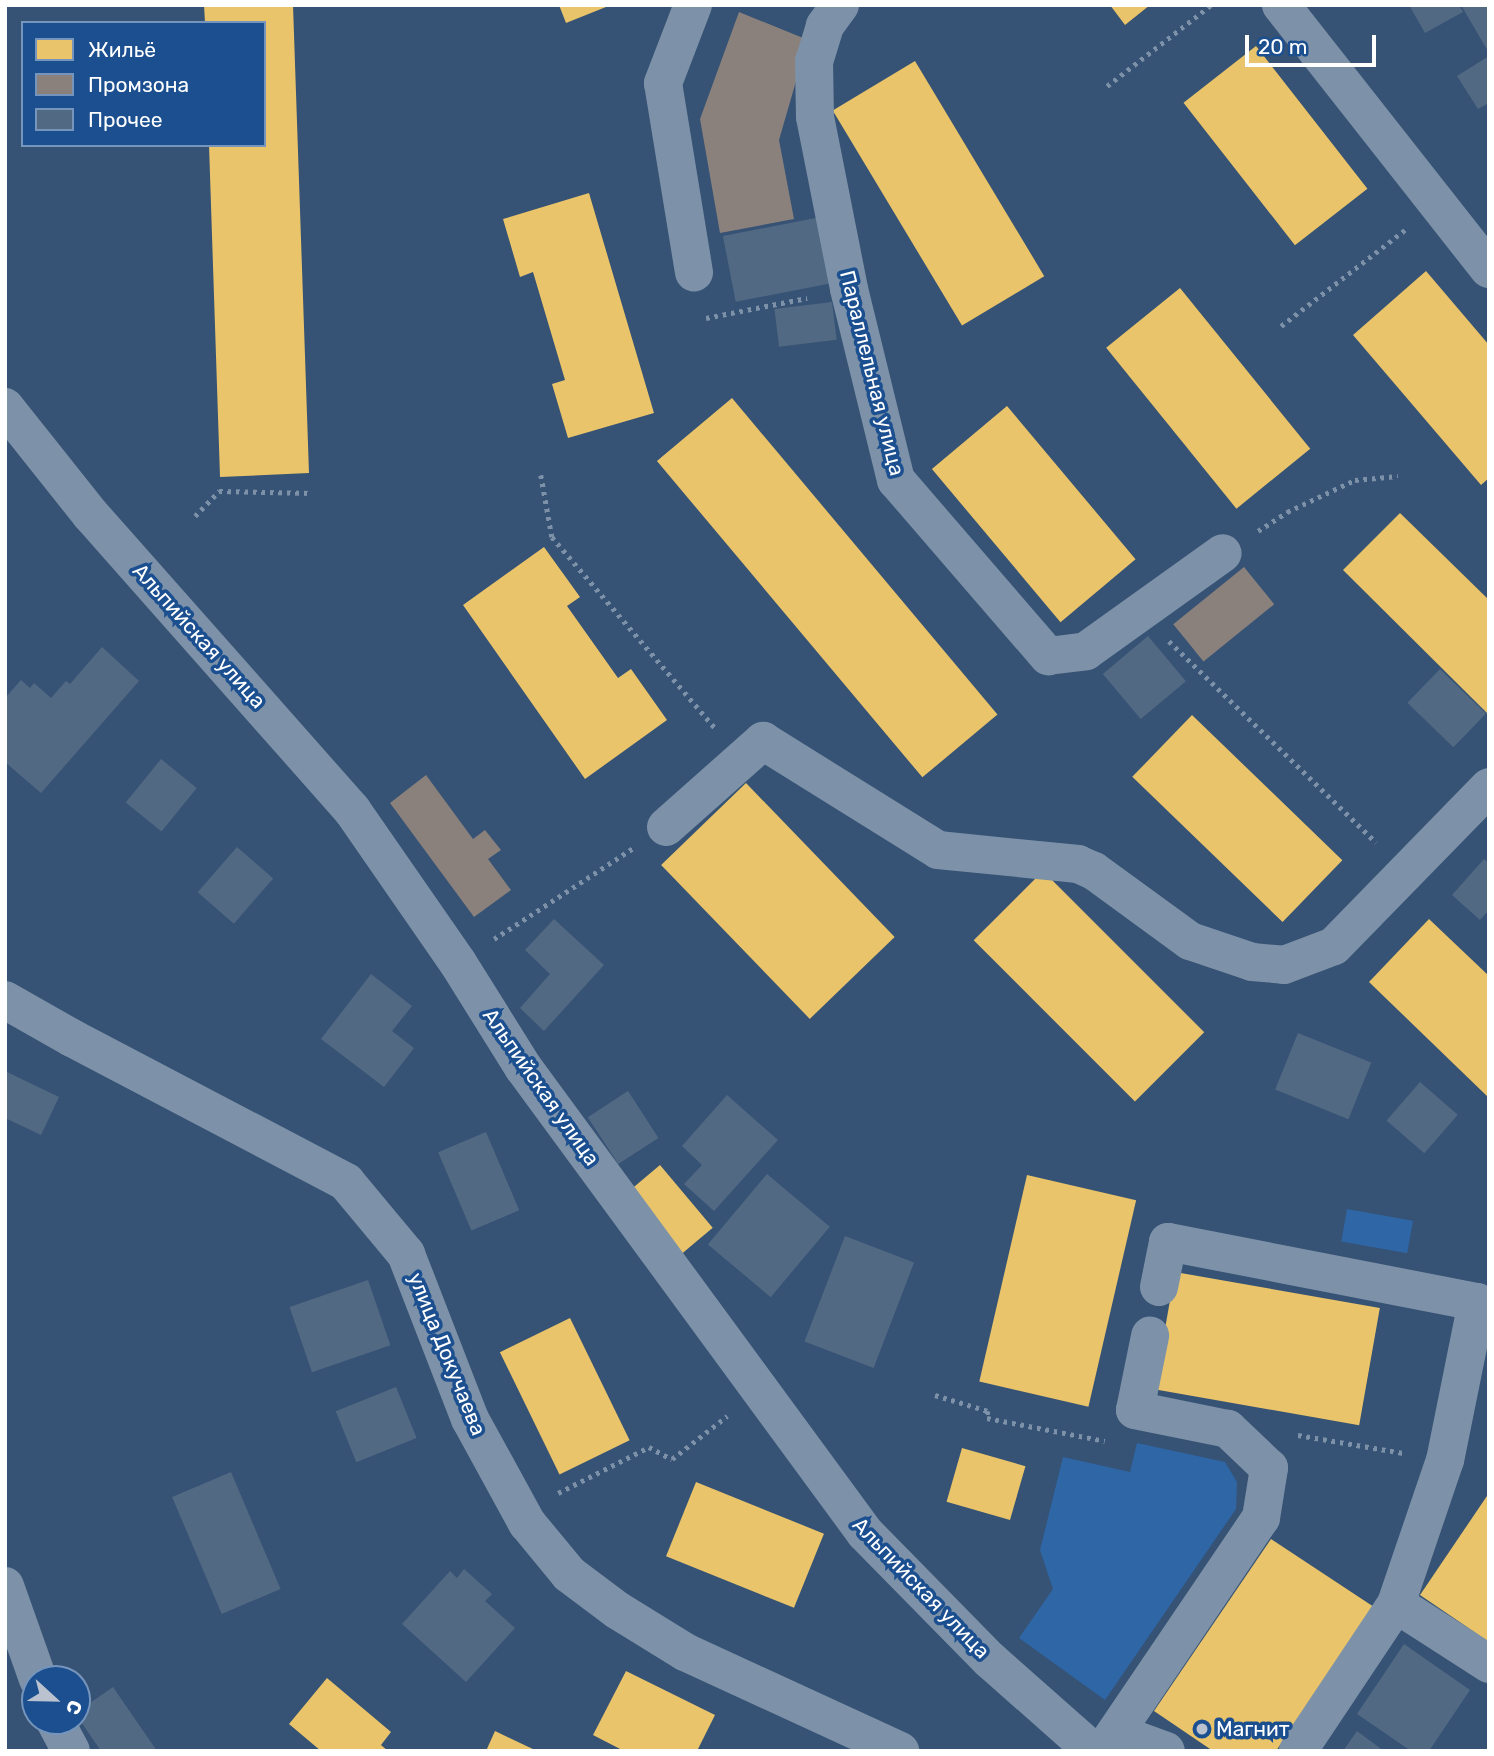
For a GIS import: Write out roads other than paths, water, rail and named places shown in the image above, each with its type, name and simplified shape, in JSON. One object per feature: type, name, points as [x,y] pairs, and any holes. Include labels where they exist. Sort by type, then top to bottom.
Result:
[{"type":"street","points":[[693,5],[663,83],[694,272]]},
{"type":"street","name":"Параллельная улица","points":[[840,5],[825,26],[814,61],[815,117],[849,289],[896,480],[1048,656],[1086,651],[1223,553]]},
{"type":"street","points":[[1281,5],[1489,269]]},
{"type":"street","name":"Альпийская улица","points":[[5,407],[91,515],[352,810],[458,962],[523,1067],[864,1533],[990,1660],[1104,1745]]},
{"type":"street","points":[[666,827],[753,751],[938,850],[1077,863],[1094,871],[1190,941],[1252,962],[1284,965],[1334,946],[1489,787]]},
{"type":"street","name":"улица Докучаева","points":[[5,1000],[346,1182],[406,1254],[470,1419],[527,1523],[569,1574],[617,1610],[685,1652],[900,1751]]},
{"type":"street","points":[[1159,1287],[1168,1241],[1477,1302],[1445,1460],[1396,1604],[1298,1751]]},
{"type":"street","points":[[1150,1336],[1135,1410],[1228,1429],[1269,1468],[1261,1518],[1104,1745],[1166,1751]]},
{"type":"street","points":[[5,1586],[33,1665]]},
{"type":"street","points":[[1396,1604],[1489,1664]]},
{"type":"street","points":[[62,1735],[71,1751]]},
{"type":"place","name":"Магнит","points":[[1202,1729]]}]
